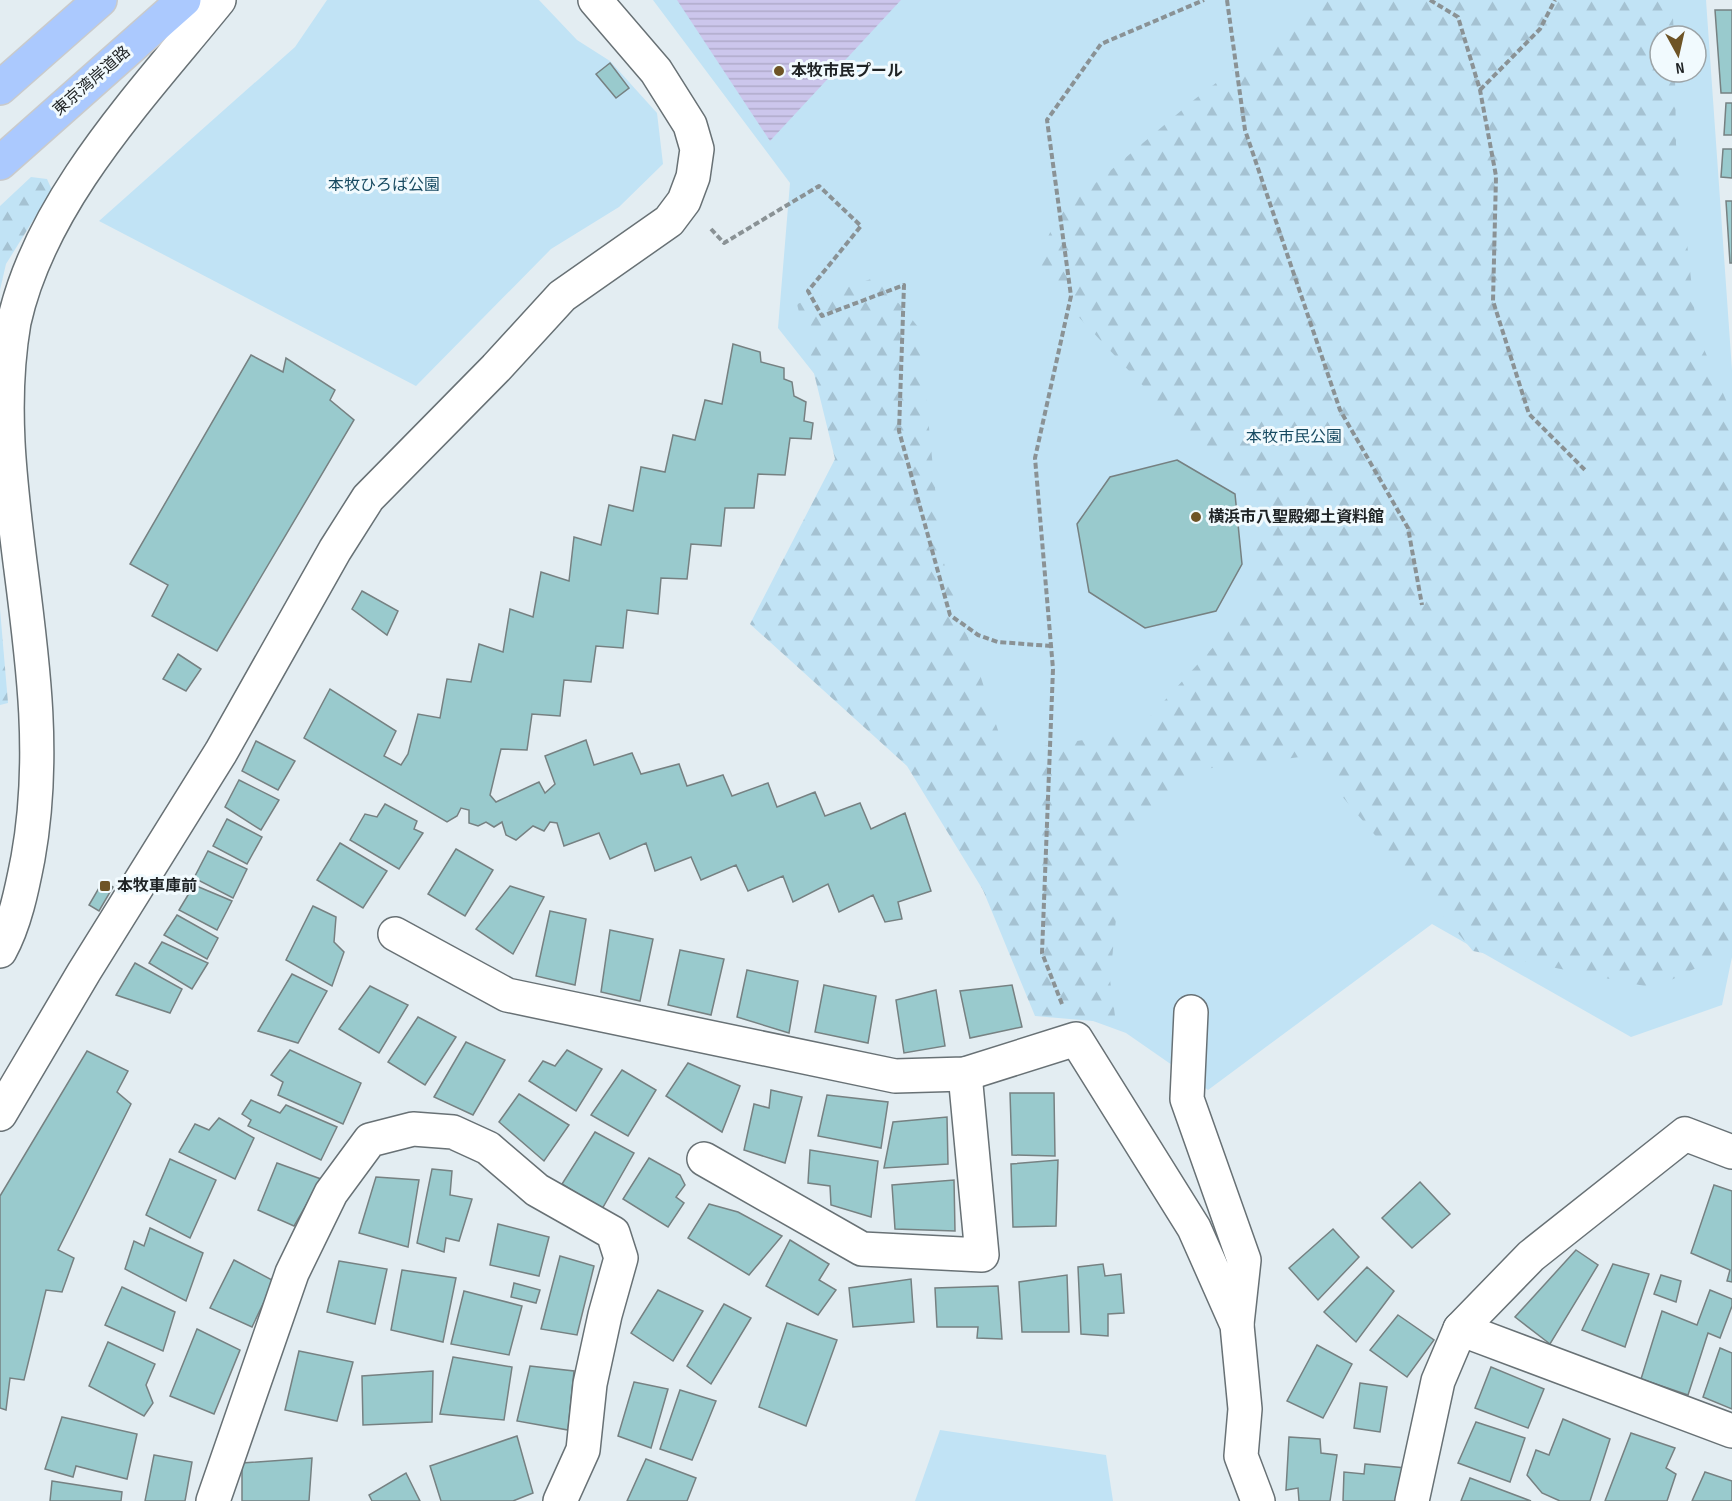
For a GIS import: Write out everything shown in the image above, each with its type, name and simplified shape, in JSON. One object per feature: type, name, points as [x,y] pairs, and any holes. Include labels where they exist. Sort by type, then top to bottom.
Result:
[{"type":"highway","points":[[0,88],[100,0]]},
{"type":"highway","name":"東京湾岸道路","points":[[0,163],[184,0]]},
{"type":"street","points":[[0,951],[6,939],[24,879],[36,811],[38,740],[5,430],[6,374],[15,321],[32,266],[56,214],[91,162],[219,0]]},
{"type":"street","points":[[0,1114],[84,972],[221,752],[334,550],[368,498],[496,368],[562,296],[669,221],[684,201],[693,177],[697,149],[690,125],[656,71],[595,0]]},
{"type":"street","points":[[395,934],[507,995],[895,1076],[965,1074],[1076,1039],[1194,1228],[1237,1325]]},
{"type":"street","points":[[1191,1012],[1187,1099],[1244,1260],[1237,1325],[1245,1409],[1241,1456],[1258,1501]]},
{"type":"street","points":[[704,1159],[862,1249],[982,1255],[965,1074]]},
{"type":"street","points":[[213,1501],[292,1274],[331,1193],[370,1140],[413,1129],[453,1132],[488,1148],[537,1190],[613,1233],[621,1258],[605,1315],[590,1384],[583,1450],[560,1501]]},
{"type":"street","points":[[1412,1501],[1438,1381],[1460,1329],[1531,1256],[1685,1134],[1732,1152]]},
{"type":"street","points":[[1460,1329],[1732,1431]]},
{"type":"path","points":[[1076,1039],[1042,953],[1053,669],[1035,458],[1071,296],[1047,120],[1101,44],[1204,0]]},
{"type":"path","points":[[1227,0],[1245,130],[1340,410],[1408,528],[1422,605]]},
{"type":"path","points":[[1430,0],[1458,17],[1480,90],[1496,176],[1493,301],[1529,414],[1585,470]]},
{"type":"path","points":[[1480,90],[1540,29],[1555,0]]},
{"type":"path","points":[[684,201],[724,243],[819,186],[861,226],[808,291],[822,316],[904,285],[899,431],[950,615],[978,635],[998,642],[1052,646]]},
{"type":"green space","name":"本牧ひろば公園","points":[[327,0],[539,0],[577,40],[610,61],[657,113],[663,164],[619,207],[551,249],[416,386],[99,221],[295,47]]},
{"type":"green space","name":"本牧市民公園","points":[[653,0],[1706,0],[1708,24],[1648,24],[1648,84],[1708,84],[1708,28],[1732,370],[1732,957],[1722,1005],[1631,1037],[1432,924],[1208,1090],[1126,1033],[1044,1003],[816,376],[778,328],[790,183]]},
{"type":"green space","name":"本牧市民公園","points":[[1325,0],[1672,0],[1673,24],[1648,24],[1648,84],[1675,84],[1676,144],[1697,333],[1732,414],[1732,951],[1654,988],[1473,951],[1308,756],[1204,769],[1124,837],[1110,980],[1116,1023],[1035,1016],[983,890],[907,766],[750,624],[835,459],[797,304],[877,277],[919,328],[942,557],[1005,752],[1136,732],[1257,599],[1252,488],[1159,403],[1033,268],[1059,214],[1195,99]]},
{"type":"green space","points":[[31,177],[47,179],[52,190],[6,264],[0,290],[0,206]]},
{"type":"green space","points":[[0,609],[8,703],[0,705]]},
{"type":"green space","points":[[940,1430],[1106,1455],[1113,1501],[915,1501]]},
{"type":"shaded area","name":"本牧市民プール","points":[[677,0],[901,0],[770,141]]},
{"type":"building","points":[[1715,10],[1732,10],[1732,93],[1721,93]]},
{"type":"building","points":[[610,63],[629,88],[616,98],[596,74]]},
{"type":"building","points":[[1726,103],[1732,103],[1732,135],[1724,135]]},
{"type":"building","points":[[1723,149],[1732,149],[1732,178],[1721,177]]},
{"type":"building","points":[[1726,201],[1732,201],[1732,263],[1730,263]]},
{"type":"building","points":[[733,344],[760,352],[761,362],[784,368],[784,379],[792,382],[794,396],[806,402],[804,421],[813,423],[811,439],[790,438],[785,475],[758,474],[754,508],[725,508],[721,546],[691,544],[687,579],[661,578],[658,614],[627,610],[623,648],[596,646],[591,682],[564,680],[560,716],[532,714],[527,750],[501,749],[490,795],[496,802],[539,782],[545,793],[555,784],[545,756],[586,740],[594,765],[632,753],[641,774],[679,764],[687,786],[723,775],[732,796],[768,783],[777,807],[815,792],[825,816],[860,803],[871,829],[905,813],[931,891],[898,902],[902,919],[885,922],[873,895],[839,912],[828,884],[793,902],[783,876],[748,891],[736,865],[701,880],[691,857],[655,871],[646,843],[610,859],[599,833],[564,846],[557,823],[550,822],[544,831],[533,826],[516,840],[506,835],[502,822],[494,827],[486,822],[478,826],[469,823],[469,810],[461,808],[457,816],[447,822],[304,738],[330,689],[396,731],[384,756],[401,765],[408,754],[418,714],[440,718],[447,679],[471,682],[479,644],[503,652],[510,609],[533,617],[541,572],[569,581],[574,537],[601,545],[609,505],[633,511],[641,467],[665,472],[673,435],[695,440],[705,400],[722,404]]},
{"type":"building","points":[[251,355],[283,372],[286,358],[335,390],[330,400],[354,420],[217,651],[152,616],[168,585],[130,564]]},
{"type":"building","points":[[1177,460],[1235,494],[1242,564],[1216,611],[1145,628],[1089,592],[1077,524],[1110,477]]},
{"type":"building","points":[[362,591],[398,611],[387,635],[352,609]]},
{"type":"building","points":[[178,654],[201,669],[186,691],[163,679]]},
{"type":"building","points":[[256,741],[295,761],[278,790],[242,771]]},
{"type":"building","points":[[239,780],[279,800],[261,830],[225,807]]},
{"type":"building","points":[[385,804],[417,821],[414,829],[423,833],[399,869],[350,840],[365,814],[377,817]]},
{"type":"building","points":[[227,819],[262,837],[247,864],[213,846]]},
{"type":"building","points":[[340,843],[387,871],[363,908],[317,880]]},
{"type":"building","points":[[456,849],[493,870],[465,916],[428,894]]},
{"type":"building","points":[[208,851],[247,869],[233,898],[194,878]]},
{"type":"building","points":[[103,881],[113,887],[99,911],[89,905]]},
{"type":"building","points":[[194,885],[232,901],[217,930],[179,910]]},
{"type":"building","points":[[510,886],[544,897],[513,954],[476,929]]},
{"type":"building","points":[[313,906],[336,917],[334,942],[344,952],[332,986],[286,960]]},
{"type":"building","points":[[550,911],[586,919],[575,985],[536,976]]},
{"type":"building","points":[[177,915],[218,938],[207,959],[164,935]]},
{"type":"building","points":[[610,930],[653,939],[640,1001],[601,992]]},
{"type":"building","points":[[162,942],[208,963],[192,989],[149,963]]},
{"type":"building","points":[[680,950],[724,959],[711,1015],[668,1005]]},
{"type":"building","points":[[135,963],[182,989],[170,1013],[116,995]]},
{"type":"building","points":[[747,970],[798,981],[789,1033],[737,1017]]},
{"type":"building","points":[[292,974],[327,991],[298,1043],[258,1031]]},
{"type":"building","points":[[824,985],[876,996],[868,1043],[815,1032]]},
{"type":"building","points":[[1012,985],[1022,1027],[970,1038],[960,991]]},
{"type":"building","points":[[370,986],[408,1005],[379,1053],[339,1029]]},
{"type":"building","points":[[936,990],[945,1046],[904,1053],[896,1000]]},
{"type":"building","points":[[418,1017],[456,1037],[425,1085],[388,1062]]},
{"type":"building","points":[[466,1042],[505,1060],[473,1115],[434,1097]]},
{"type":"building","points":[[290,1050],[361,1083],[343,1124],[278,1095],[283,1082],[271,1075]]},
{"type":"building","points":[[567,1050],[602,1069],[576,1111],[529,1081],[543,1061],[555,1066]]},
{"type":"building","points":[[87,1051],[128,1071],[117,1092],[131,1104],[58,1250],[74,1258],[62,1292],[46,1290],[24,1380],[10,1378],[6,1410],[0,1408],[0,1196]]},
{"type":"building","points":[[688,1063],[740,1086],[722,1132],[666,1096]]},
{"type":"building","points":[[622,1070],[656,1090],[628,1136],[591,1115]]},
{"type":"building","points":[[771,1090],[802,1097],[785,1163],[744,1150],[754,1104],[769,1108]]},
{"type":"building","points":[[1010,1093],[1054,1093],[1055,1156],[1012,1155]]},
{"type":"building","points":[[519,1094],[569,1125],[544,1161],[499,1122]]},
{"type":"building","points":[[827,1095],[888,1102],[881,1148],[818,1136]]},
{"type":"building","points":[[251,1100],[280,1113],[286,1105],[337,1127],[321,1160],[248,1126],[251,1120],[242,1114]]},
{"type":"building","points":[[947,1117],[948,1164],[884,1168],[893,1122]]},
{"type":"building","points":[[219,1118],[254,1138],[235,1179],[179,1152],[195,1124],[209,1130]]},
{"type":"building","points":[[595,1132],[634,1153],[602,1209],[562,1184]]},
{"type":"building","points":[[810,1150],[878,1161],[871,1217],[831,1205],[830,1186],[808,1183]]},
{"type":"building","points":[[649,1158],[680,1175],[685,1185],[676,1197],[684,1203],[668,1227],[623,1199]]},
{"type":"building","points":[[170,1159],[216,1180],[190,1238],[146,1215]]},
{"type":"building","points":[[1058,1160],[1056,1226],[1013,1227],[1011,1164]]},
{"type":"building","points":[[277,1163],[321,1179],[294,1226],[258,1210]]},
{"type":"building","points":[[432,1169],[452,1171],[450,1195],[472,1199],[459,1241],[446,1238],[444,1252],[417,1243]]},
{"type":"building","points":[[376,1177],[419,1180],[408,1247],[359,1233]]},
{"type":"building","points":[[954,1180],[955,1231],[895,1229],[892,1185]]},
{"type":"building","points":[[1420,1182],[1450,1214],[1412,1248],[1382,1218]]},
{"type":"building","points":[[1714,1185],[1732,1191],[1732,1282],[1727,1281],[1730,1270],[1691,1253]]},
{"type":"building","points":[[709,1204],[738,1212],[782,1236],[749,1275],[688,1238]]},
{"type":"building","points":[[498,1224],[549,1237],[539,1276],[490,1265]]},
{"type":"building","points":[[150,1228],[203,1253],[186,1301],[125,1269],[134,1241],[144,1246]]},
{"type":"building","points":[[1333,1229],[1359,1257],[1318,1300],[1289,1268]]},
{"type":"building","points":[[790,1240],[829,1264],[819,1280],[836,1290],[818,1315],[766,1286]]},
{"type":"building","points":[[1576,1250],[1598,1265],[1550,1344],[1515,1317]]},
{"type":"building","points":[[560,1256],[594,1266],[577,1335],[541,1329]]},
{"type":"building","points":[[234,1260],[274,1281],[252,1327],[210,1308]]},
{"type":"building","points":[[339,1261],[387,1269],[375,1324],[327,1312]]},
{"type":"building","points":[[1103,1264],[1105,1276],[1121,1274],[1124,1313],[1108,1314],[1108,1336],[1081,1334],[1078,1267]]},
{"type":"building","points":[[1613,1264],[1649,1274],[1625,1347],[1582,1330]]},
{"type":"building","points":[[1367,1267],[1394,1291],[1356,1342],[1324,1312]]},
{"type":"building","points":[[402,1270],[456,1278],[443,1342],[391,1330]]},
{"type":"building","points":[[1067,1275],[1069,1332],[1022,1332],[1019,1282]]},
{"type":"building","points":[[1661,1275],[1681,1281],[1676,1302],[1654,1294]]},
{"type":"building","points":[[911,1279],[914,1322],[853,1327],[849,1288]]},
{"type":"building","points":[[514,1283],[540,1290],[536,1303],[511,1297]]},
{"type":"building","points":[[998,1286],[1002,1339],[977,1338],[978,1327],[937,1327],[935,1288]]},
{"type":"building","points":[[122,1287],[175,1312],[163,1351],[105,1325]]},
{"type":"building","points":[[658,1290],[703,1311],[673,1361],[631,1333]]},
{"type":"building","points":[[1710,1290],[1732,1299],[1732,1306],[1720,1338],[1708,1333],[1688,1395],[1641,1379],[1662,1311],[1697,1325]]},
{"type":"building","points":[[464,1291],[522,1306],[509,1355],[451,1344]]},
{"type":"building","points":[[724,1304],[751,1318],[711,1384],[687,1366]]},
{"type":"building","points":[[1398,1315],[1434,1340],[1407,1377],[1370,1350]]},
{"type":"building","points":[[787,1323],[837,1340],[806,1426],[759,1407]]},
{"type":"building","points":[[197,1329],[240,1350],[214,1414],[170,1396]]},
{"type":"building","points":[[108,1342],[155,1364],[146,1385],[153,1403],[144,1416],[89,1386]]},
{"type":"building","points":[[1317,1345],[1352,1364],[1323,1418],[1287,1401]]},
{"type":"building","points":[[1720,1348],[1732,1353],[1732,1409],[1703,1397]]},
{"type":"building","points":[[299,1351],[353,1362],[337,1421],[285,1410]]},
{"type":"building","points":[[453,1357],[512,1367],[504,1420],[440,1414]]},
{"type":"building","points":[[530,1366],[574,1371],[568,1430],[517,1421]]},
{"type":"building","points":[[1491,1367],[1544,1389],[1528,1428],[1475,1408]]},
{"type":"building","points":[[433,1371],[432,1422],[363,1425],[362,1376]]},
{"type":"building","points":[[634,1382],[668,1389],[651,1448],[618,1436]]},
{"type":"building","points":[[1360,1383],[1387,1387],[1380,1432],[1354,1428]]},
{"type":"building","points":[[680,1390],[716,1401],[692,1460],[660,1449]]},
{"type":"building","points":[[62,1417],[137,1434],[127,1479],[76,1466],[73,1477],[45,1469]]},
{"type":"building","points":[[1563,1419],[1610,1439],[1590,1501],[1560,1501],[1542,1493],[1527,1475],[1536,1450],[1549,1455]]},
{"type":"building","points":[[1476,1422],[1525,1438],[1510,1482],[1458,1463]]},
{"type":"building","points":[[1631,1433],[1675,1448],[1666,1468],[1676,1474],[1667,1501],[1605,1501]]},
{"type":"building","points":[[517,1436],[533,1493],[513,1501],[441,1501],[430,1466]]},
{"type":"building","points":[[1289,1437],[1320,1439],[1321,1453],[1337,1455],[1330,1501],[1299,1501],[1298,1488],[1286,1490]]},
{"type":"building","points":[[154,1455],[192,1462],[185,1501],[145,1501]]},
{"type":"building","points":[[312,1458],[309,1501],[242,1501],[242,1463]]},
{"type":"building","points":[[646,1459],[696,1478],[687,1501],[627,1501]]},
{"type":"building","points":[[1365,1464],[1406,1468],[1396,1501],[1343,1501],[1344,1472],[1364,1474]]},
{"type":"building","points":[[1705,1472],[1732,1481],[1732,1501],[1692,1501]]},
{"type":"building","points":[[406,1473],[420,1501],[372,1501],[369,1495]]},
{"type":"building","points":[[1470,1478],[1531,1501],[1461,1501]]},
{"type":"building","points":[[52,1481],[122,1492],[121,1501],[50,1501]]},
{"type":"place","name":"本牧市民プール","points":[[779,71]]},
{"type":"place","name":"横浜市八聖殿郷土資料館","points":[[1196,517]]},
{"type":"place","name":"本牧車庫前","points":[[105,886]]}]
